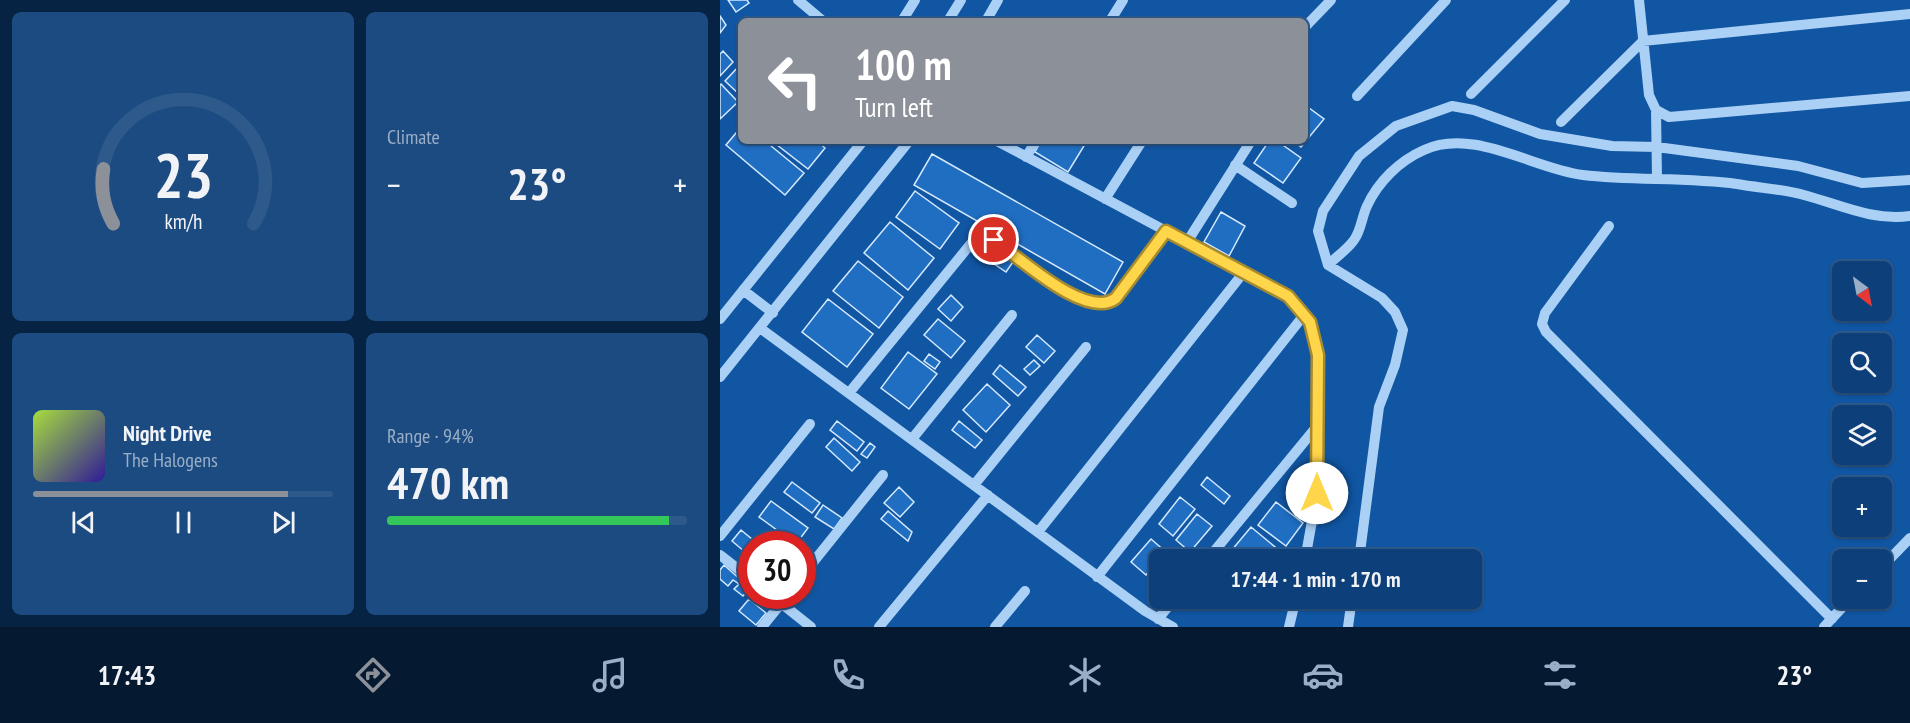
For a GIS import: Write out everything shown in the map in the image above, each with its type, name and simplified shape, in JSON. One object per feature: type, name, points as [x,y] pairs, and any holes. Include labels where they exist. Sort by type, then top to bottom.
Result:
[{"type":"street","points":[[798,0],[819,18]]},
{"type":"street","points":[[904,18],[915,0]]},
{"type":"street","points":[[950,18],[961,0]]},
{"type":"street","points":[[988,18],[998,0]]},
{"type":"street","points":[[1112,18],[1123,0]]},
{"type":"street","points":[[1308,24],[1331,0]]},
{"type":"street","points":[[1357,96],[1446,0]]},
{"type":"street","points":[[1471,94],[1565,0]]},
{"type":"street","points":[[1639,0],[1649,95],[1656,110],[1657,179]]},
{"type":"street","points":[[1561,122],[1643,40],[1910,14]]},
{"type":"street","points":[[1656,110],[1669,117],[1910,96]]},
{"type":"street","points":[[1360,549],[1379,407],[1395,365],[1403,330],[1395,312],[1382,298],[1328,265],[1318,231],[1323,211],[1359,156],[1396,126],[1452,106],[1474,110],[1540,134],[1612,146],[1657,147],[1798,166],[1862,183],[1910,180]]},
{"type":"street","points":[[720,319],[861,144]]},
{"type":"street","points":[[720,377],[907,144]]},
{"type":"street","points":[[1002,144],[1288,296],[1310,322],[1318,355],[1318,425],[1317,493],[1307,549]]},
{"type":"street","points":[[1026,157],[1034,144]]},
{"type":"street","points":[[1105,199],[1141,144]]},
{"type":"street","points":[[1187,242],[1249,144]]},
{"type":"street","points":[[1328,265],[1354,240],[1366,206],[1383,180],[1400,164],[1424,150],[1442,144],[1462,144],[1514,154],[1581,175],[1734,184],[1803,195],[1856,212],[1889,219],[1910,216]]},
{"type":"street","points":[[1235,165],[1292,203]]},
{"type":"street","points":[[1609,226],[1545,313],[1542,324],[1546,332],[1828,623],[1841,609]]},
{"type":"street","points":[[994,240],[1068,294],[1101,304],[1109,304],[1116,298],[1166,231]]},
{"type":"street","points":[[849,393],[978,235]]},
{"type":"street","points":[[1038,532],[1244,272]]},
{"type":"street","points":[[743,290],[773,313]]},
{"type":"street","points":[[912,439],[1012,315]]},
{"type":"street","points":[[1097,577],[1304,315]]},
{"type":"street","points":[[760,328],[1097,577],[1173,627]]},
{"type":"street","points":[[974,485],[1086,347]]},
{"type":"street","points":[[720,536],[810,424]]},
{"type":"street","points":[[1216,549],[1318,425]]},
{"type":"street","points":[[816,559],[883,475]]},
{"type":"street","points":[[879,627],[988,495]]},
{"type":"street","points":[[1892,557],[1910,538]]},
{"type":"street","points":[[720,555],[738,569]]},
{"type":"street","points":[[995,627],[1025,591]]},
{"type":"street","points":[[762,627],[776,609]]},
{"type":"street","points":[[794,609],[812,627]]},
{"type":"street","points":[[1158,619],[1166,609]]},
{"type":"street","points":[[1289,627],[1293,609]]},
{"type":"street","points":[[1348,627],[1351,609]]},
{"type":"building","points":[[728,0],[747,0],[749,3],[736,12]]},
{"type":"building","points":[[720,16],[726,25],[720,33]]},
{"type":"building","points":[[723,51],[733,62],[720,76],[720,54]]},
{"type":"building","points":[[738,67],[738,93],[725,81]]},
{"type":"building","points":[[720,85],[738,102],[720,119]]},
{"type":"building","points":[[1308,107],[1324,119],[1308,138]]},
{"type":"building","points":[[738,131],[738,144],[769,144],[804,173],[785,195],[726,145]]},
{"type":"building","points":[[776,144],[820,144],[825,148],[808,169]]},
{"type":"building","points":[[1039,144],[1085,144],[1068,172],[1035,152]]},
{"type":"building","points":[[1267,144],[1281,144],[1301,158],[1283,183],[1254,163]]},
{"type":"building","points":[[932,154],[1123,262],[1105,294],[914,185]]},
{"type":"building","points":[[915,191],[959,223],[940,249],[896,217]]},
{"type":"building","points":[[1221,212],[1245,226],[1229,256],[1204,242]]},
{"type":"building","points":[[890,222],[934,258],[908,290],[864,253]]},
{"type":"building","points":[[993,250],[1013,262],[1006,272],[987,259]]},
{"type":"building","points":[[858,261],[903,297],[879,328],[833,291]]},
{"type":"building","points":[[951,295],[963,307],[951,321],[938,309]]},
{"type":"building","points":[[828,299],[873,334],[847,367],[802,332]]},
{"type":"building","points":[[938,319],[965,341],[951,358],[924,335]]},
{"type":"building","points":[[1037,335],[1055,351],[1044,363],[1026,347]]},
{"type":"building","points":[[908,352],[937,374],[909,409],[881,388]]},
{"type":"building","points":[[929,354],[940,362],[935,369],[924,361]]},
{"type":"building","points":[[1034,360],[1040,366],[1030,375],[1024,369]]},
{"type":"building","points":[[1000,365],[1026,387],[1018,396],[993,374]]},
{"type":"building","points":[[987,384],[1010,405],[986,432],[963,410]]},
{"type":"building","points":[[837,421],[864,442],[857,451],[830,430]]},
{"type":"building","points":[[959,421],[982,440],[975,448],[952,430]]},
{"type":"building","points":[[834,438],[860,462],[852,471],[826,447]]},
{"type":"building","points":[[870,443],[875,447],[867,458],[861,454]]},
{"type":"building","points":[[1207,477],[1230,496],[1224,504],[1201,485]]},
{"type":"building","points":[[792,482],[820,503],[812,513],[784,492]]},
{"type":"building","points":[[899,487],[914,502],[900,517],[884,503]]},
{"type":"building","points":[[1180,497],[1195,509],[1173,536],[1159,524]]},
{"type":"building","points":[[771,501],[808,528],[806,531],[778,531],[759,517]]},
{"type":"building","points":[[1276,502],[1303,523],[1286,546],[1258,525]]},
{"type":"building","points":[[823,505],[842,518],[834,529],[815,517]]},
{"type":"building","points":[[888,511],[912,532],[908,541],[881,519]]},
{"type":"building","points":[[1197,514],[1212,526],[1193,549],[1186,549],[1176,540]]},
{"type":"building","points":[[1251,527],[1278,549],[1233,549]]},
{"type":"building","points":[[738,534],[738,546],[732,541]]},
{"type":"building","points":[[1151,539],[1163,549],[1149,549],[1149,572],[1146,575],[1131,562]]},
{"type":"building","points":[[724,565],[738,577],[738,583],[733,580],[728,586],[720,579],[720,570]]},
{"type":"building","points":[[741,609],[761,609],[766,613],[756,625],[739,611]]},
{"type":"route","points":[[994,240],[1068,294],[1101,304],[1109,304],[1116,298],[1166,231],[1288,296],[1310,322],[1318,355],[1317,493]]}]
